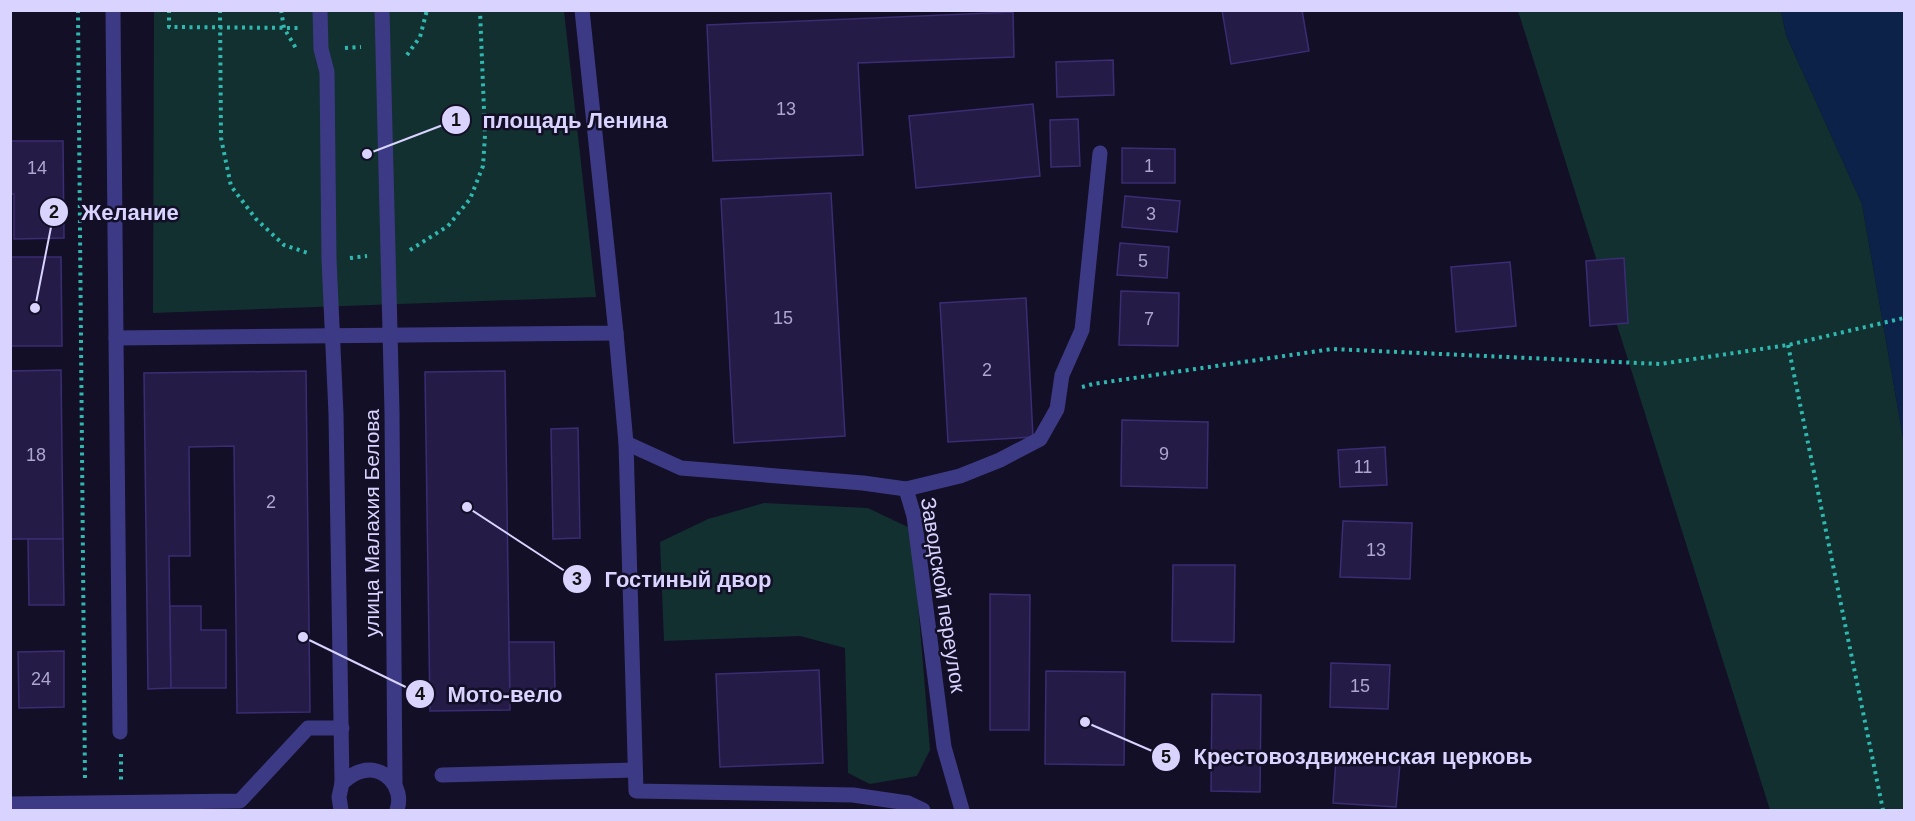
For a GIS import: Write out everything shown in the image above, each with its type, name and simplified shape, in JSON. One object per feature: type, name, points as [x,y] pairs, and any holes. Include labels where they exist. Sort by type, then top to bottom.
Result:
[{"type":"street","points":[[113,10],[120,732]]},
{"type":"street","name":"улица Малахия Белова","points":[[320,10],[321,49],[327,72],[329,259],[336,414],[342,728],[342,783],[339,797],[341,810]]},
{"type":"street","name":"улица Малахия Белова","points":[[382,10],[390,334],[395,784],[399,798],[397,810]]},
{"type":"street","points":[[582,10],[626,443],[636,791],[853,795],[908,803],[923,810]]},
{"type":"street","points":[[906,489],[960,476],[1000,460],[1040,439],[1057,409],[1062,375],[1082,330],[1100,153]]},
{"type":"street","points":[[117,338],[616,333]]},
{"type":"street","name":"Заводской переулок","points":[[626,443],[681,468],[863,483],[906,489],[914,516],[944,747],[962,810]]},
{"type":"street","points":[[10,804],[121,802],[245,806],[308,728],[342,728]]},
{"type":"street","points":[[342,783],[360,771],[369,770],[384,773],[395,784]]},
{"type":"street","points":[[442,775],[635,770]]},
{"type":"path","points":[[78,10],[86,803]]},
{"type":"path","points":[[169,10],[169,27],[321,28]]},
{"type":"path","points":[[220,10],[221,138],[231,186],[256,219],[284,245],[329,259],[388,255],[412,249],[447,226],[470,199],[483,166],[485,135],[480,10]]},
{"type":"path","points":[[420,37],[428,10]]},
{"type":"path","points":[[321,49],[383,46]]},
{"type":"path","points":[[1057,409],[1080,388],[1093,384],[1332,350],[1660,364],[1788,345],[1905,318]]},
{"type":"path","points":[[1788,345],[1882,810]]},
{"type":"path","points":[[120,732],[121,802]]},
{"type":"green space","points":[[154,11],[564,11],[596,297],[153,313]]},
{"type":"green space","points":[[1518,11],[1781,11],[1786,35],[1862,204],[1904,443],[1904,810],[1770,810]]},
{"type":"green space","points":[[764,503],[868,508],[912,529],[930,750],[917,776],[870,784],[848,773],[845,648],[800,636],[664,641],[660,542],[708,519]]},
{"type":"water","points":[[1781,11],[1904,11],[1904,443],[1862,204],[1786,35]]},
{"type":"building","points":[[1222,10],[1302,10],[1309,51],[1231,64]]},
{"type":"building","points":[[1013,12],[1014,57],[858,63],[863,155],[713,161],[707,25]]},
{"type":"building","points":[[1113,60],[1114,95],[1057,97],[1056,62]]},
{"type":"building","points":[[1033,104],[1040,176],[916,188],[909,116]]},
{"type":"building","points":[[1078,119],[1080,166],[1051,167],[1050,120]]},
{"type":"building","points":[[10,141],[63,141],[64,238],[14,239],[14,194],[10,194]]},
{"type":"building","points":[[1122,148],[1175,149],[1175,183],[1122,183]]},
{"type":"building","points":[[831,193],[845,436],[734,443],[721,199]]},
{"type":"building","points":[[1125,196],[1180,201],[1177,232],[1122,227]]},
{"type":"building","points":[[1120,243],[1169,247],[1167,278],[1117,275]]},
{"type":"building","points":[[10,257],[61,257],[62,346],[10,346]]},
{"type":"building","points":[[1624,258],[1628,323],[1590,326],[1586,261]]},
{"type":"building","points":[[1510,262],[1516,326],[1456,332],[1451,267]]},
{"type":"building","points":[[1121,291],[1179,293],[1178,346],[1119,345]]},
{"type":"building","points":[[1026,298],[1033,437],[948,442],[940,303]]},
{"type":"building","points":[[61,370],[63,539],[10,539],[10,371]]},
{"type":"building","points":[[306,371],[310,712],[237,713],[234,446],[189,447],[190,556],[169,556],[171,688],[148,689],[144,373]]},
{"type":"building","points":[[505,371],[510,710],[430,711],[425,372]]},
{"type":"building","points":[[1122,420],[1208,422],[1207,488],[1121,486]]},
{"type":"building","points":[[578,428],[580,538],[553,539],[551,429]]},
{"type":"building","points":[[1385,447],[1387,485],[1340,487],[1338,450]]},
{"type":"building","points":[[1343,521],[1412,523],[1410,579],[1340,577]]},
{"type":"building","points":[[28,539],[63,539],[64,605],[29,605]]},
{"type":"building","points":[[1173,565],[1235,565],[1234,642],[1172,641]]},
{"type":"building","points":[[990,594],[1030,595],[1029,730],[990,730]]},
{"type":"building","points":[[170,606],[201,606],[201,630],[226,630],[226,688],[171,688]]},
{"type":"building","points":[[509,642],[554,642],[555,689],[510,690]]},
{"type":"building","points":[[64,651],[64,707],[19,708],[18,652]]},
{"type":"building","points":[[1331,663],[1390,665],[1388,709],[1330,707]]},
{"type":"building","points":[[819,670],[823,763],[720,767],[716,674]]},
{"type":"building","points":[[1046,671],[1125,672],[1124,765],[1045,764]]},
{"type":"building","points":[[1212,694],[1261,695],[1260,792],[1211,791]]},
{"type":"building","points":[[1336,759],[1400,764],[1396,807],[1333,803]]},
{"type":"place","name":"площадь Ленина","points":[[367,154]]},
{"type":"place","name":"Желание","points":[[35,308]]},
{"type":"place","name":"Гостиный двор","points":[[467,507]]},
{"type":"place","name":"Мото-вело","points":[[303,637]]},
{"type":"place","name":"Крестовоздвиженская церковь","points":[[1085,722]]}]
